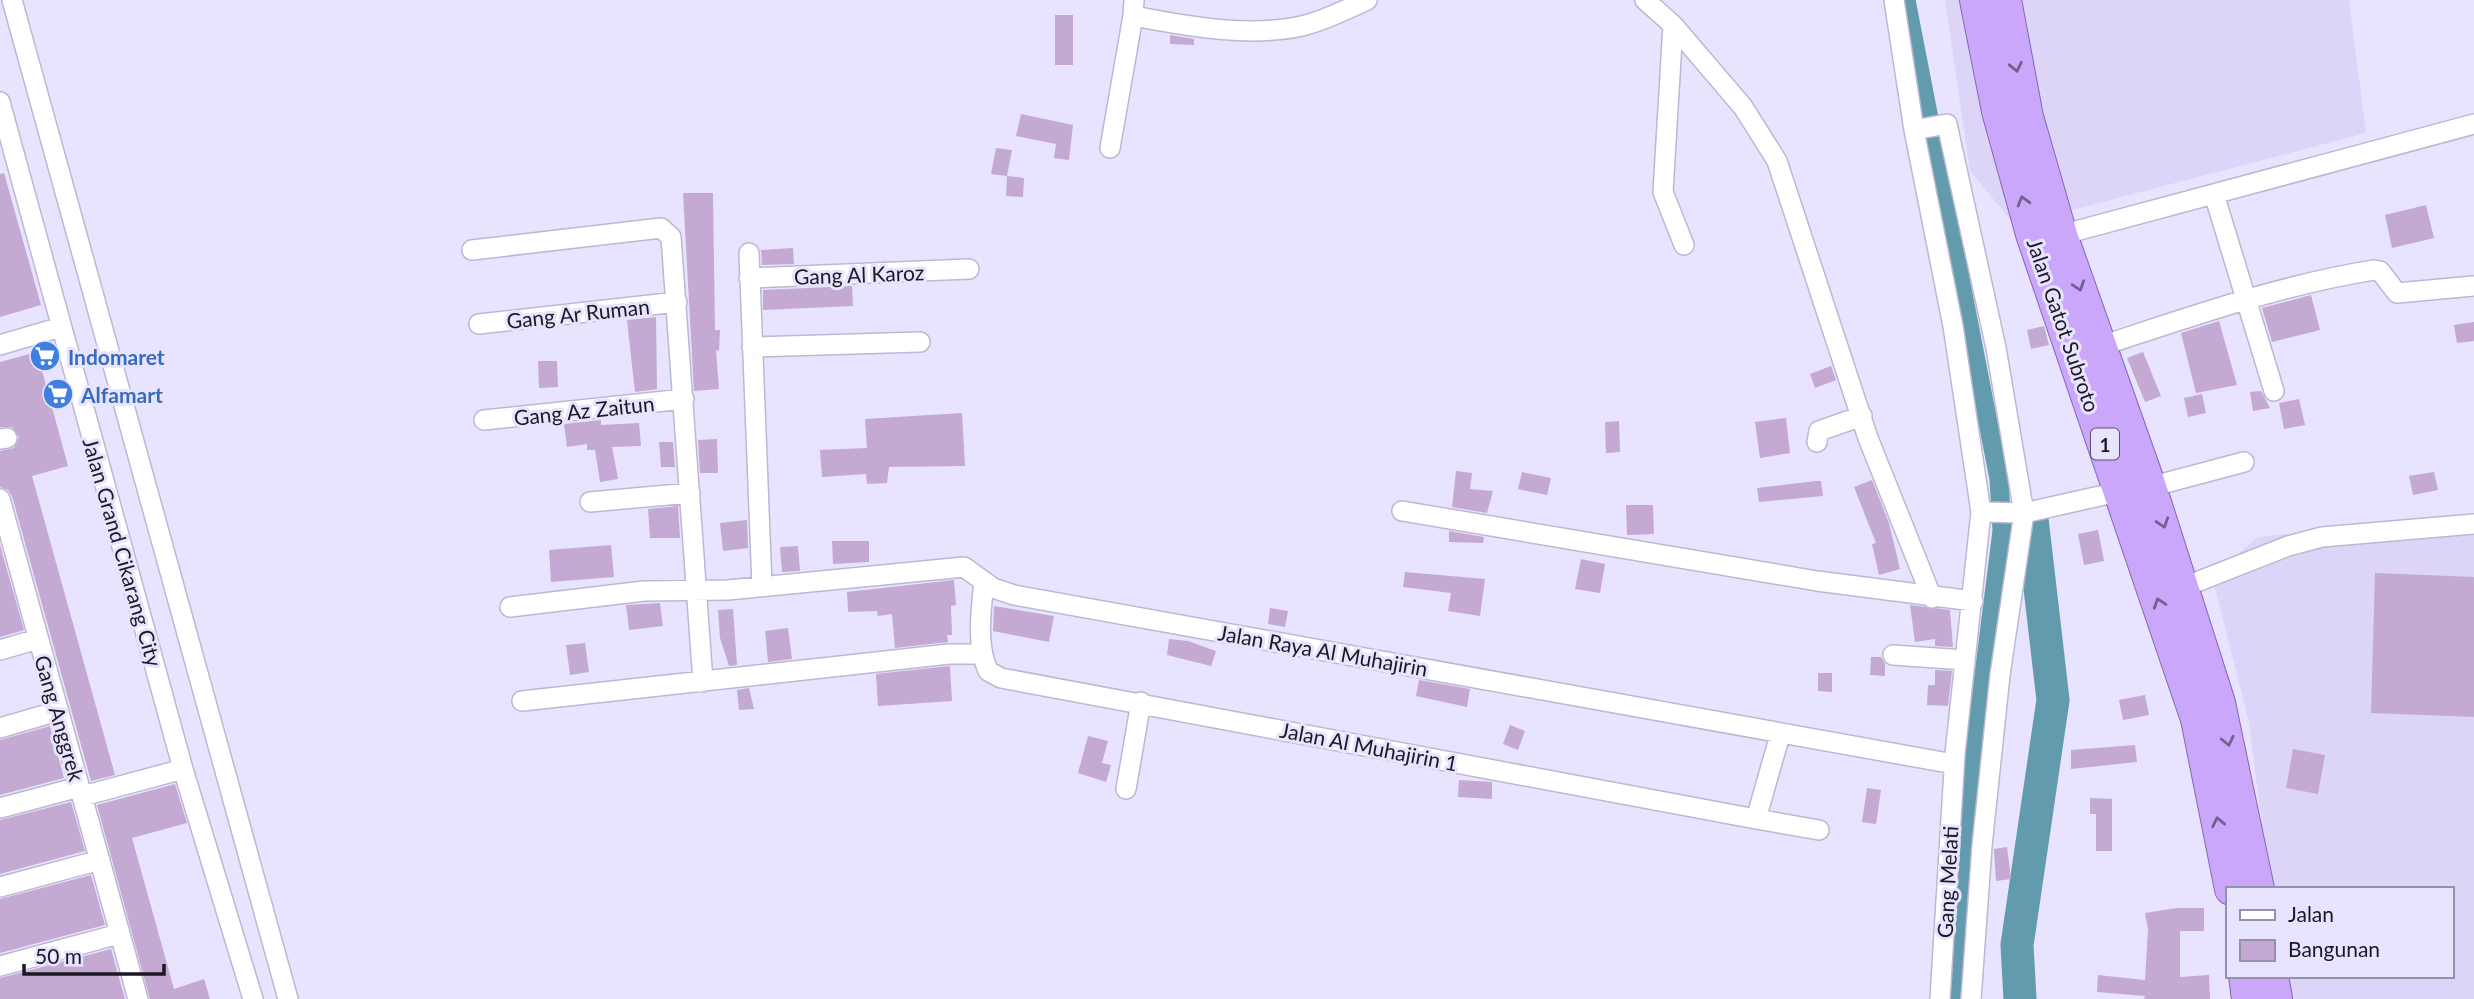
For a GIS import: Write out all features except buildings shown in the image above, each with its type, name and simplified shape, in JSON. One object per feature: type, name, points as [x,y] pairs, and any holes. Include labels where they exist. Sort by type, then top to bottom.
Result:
[{"type":"highway","name":"Jalan Gatot Subroto","points":[[1976,0],[1998,111],[2032,233],[2136,489],[2183,587],[2229,745],[2258,887]]},
{"type":"highway","name":"Jalan Gatot Subroto","points":[[2005,0],[2027,117],[2061,235],[2101,346],[2197,719],[2231,887]]},
{"type":"highway","points":[[2245,978],[2248,999]]},
{"type":"highway","points":[[2272,978],[2276,999]]},
{"type":"street","points":[[12,0],[288,999]]},
{"type":"street","points":[[1110,148],[1133,8],[1228,29],[1279,30],[1329,18],[1367,0]]},
{"type":"street","points":[[1645,0],[1673,25],[1743,107],[1777,161],[1861,416],[1932,598]]},
{"type":"street","name":"Gang Melati","points":[[1894,0],[1988,513],[1965,660],[1954,764],[1953,843],[1940,999]]},
{"type":"street","points":[[1673,25],[1662,184],[1666,205],[1684,245]]},
{"type":"street","name":"Jalan Grand Cikarang City","points":[[0,102],[183,769],[253,999]]},
{"type":"street","points":[[1918,129],[1945,122],[1996,348],[2020,513],[1981,846],[1971,999]]},
{"type":"street","points":[[2061,235],[2474,124]]},
{"type":"street","points":[[2214,194],[2274,391]]},
{"type":"street","points":[[472,250],[661,228],[671,237],[703,682]]},
{"type":"street","points":[[749,253],[762,586]]},
{"type":"street","name":"Gang Al Karoz","points":[[749,278],[969,269]]},
{"type":"street","points":[[2101,346],[2330,277],[2380,271],[2397,293],[2474,286]]},
{"type":"street","name":"Gang Ar Ruman","points":[[479,324],[677,302]]},
{"type":"street","points":[[0,345],[61,327]]},
{"type":"street","points":[[752,347],[920,342]]},
{"type":"street","name":"Gang Az Zaitun","points":[[484,420],[684,400]]},
{"type":"street","points":[[1817,442],[1819,431],[1861,416]]},
{"type":"street","points":[[1988,513],[2020,513],[2136,489],[2244,462]]},
{"type":"street","points":[[590,502],[690,493]]},
{"type":"street","name":"Gang Anggrek","points":[[0,499],[138,999]]},
{"type":"street","points":[[1402,511],[1932,598],[1973,601]]},
{"type":"street","points":[[2183,587],[2288,545],[2322,537],[2474,524]]},
{"type":"street","name":"Jalan Raya Al Muhajirin","points":[[510,607],[644,591],[762,586],[964,567],[972,570],[984,582],[1014,595],[1780,735],[1954,764]]},
{"type":"street","points":[[522,701],[949,654],[983,653],[980,622],[984,582]]},
{"type":"street","points":[[0,650],[38,639]]},
{"type":"street","name":"Jalan Al Muhajirin 1","points":[[983,653],[988,671],[1001,678],[1819,830]]},
{"type":"street","points":[[1893,655],[1965,660]]},
{"type":"street","points":[[1126,789],[1141,702]]},
{"type":"street","points":[[0,729],[58,711]]},
{"type":"street","points":[[1756,819],[1780,735]]},
{"type":"street","points":[[0,808],[183,769]]},
{"type":"street","points":[[1953,843],[1981,846]]},
{"type":"street","points":[[0,887],[100,860]]},
{"type":"street","points":[[0,966],[119,934]]},
{"type":"shaded area","points":[[1945,0],[2349,0],[2366,133],[2015,225],[1970,171]]},
{"type":"shaded area","points":[[2474,516],[2474,999],[2284,999],[2281,978],[2453,978],[2453,887],[2270,887],[2249,723],[2212,576],[2258,537]]},
{"type":"waterway","points":[[1906,0],[1999,479],[2002,531],[1970,787],[1951,999]]},
{"type":"waterway","points":[[2020,999],[2017,945],[2053,700],[2032,519]]},
{"type":"place","name":"Indomaret","points":[[45,356]]},
{"type":"place","name":"Alfamart","points":[[58,394]]}]
